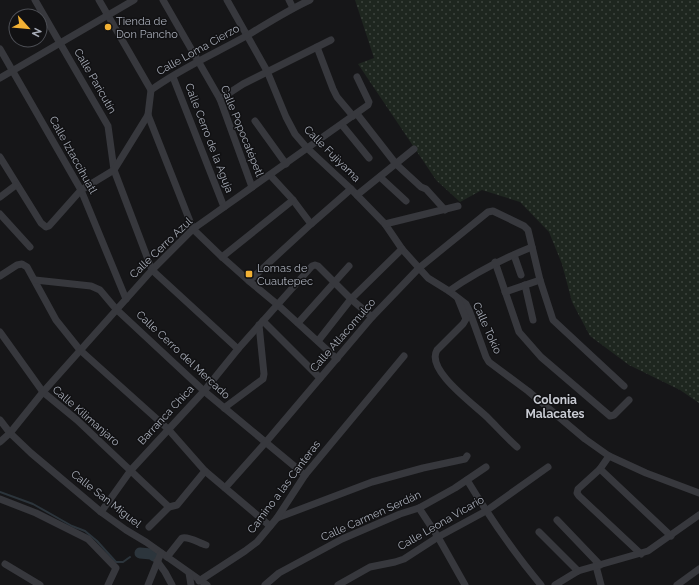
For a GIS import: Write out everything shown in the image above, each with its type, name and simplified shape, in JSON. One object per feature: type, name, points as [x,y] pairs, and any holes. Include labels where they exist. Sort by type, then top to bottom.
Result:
[{"type":"street","name":"Calle Paricutín","points":[[35,0],[108,126],[114,170],[152,270]]},
{"type":"street","points":[[99,0],[151,90]]},
{"type":"street","points":[[0,78],[134,0]]},
{"type":"street","name":"Calle Popocatépetl","points":[[163,0],[220,99],[252,187]]},
{"type":"street","name":"Calle Fujiyama","points":[[227,0],[267,71],[286,117],[295,134],[307,148],[351,189],[385,224],[402,249],[419,268]]},
{"type":"street","points":[[289,0],[293,8]]},
{"type":"street","name":"Calle Loma Cierzo","points":[[16,185],[41,223],[46,226],[51,224],[81,190],[114,170],[148,115],[151,90],[199,61],[310,0]]},
{"type":"street","points":[[220,99],[267,71],[332,40]]},
{"type":"street","points":[[317,47],[337,97],[355,115],[396,164],[420,187],[426,189],[445,210]]},
{"type":"street","name":"Calle Iztaccíhuatl","points":[[0,49],[81,190],[126,299]]},
{"type":"street","name":"Calle Cerro de la Aguja","points":[[173,77],[224,207]]},
{"type":"street","name":"Calle Cerro Azul","points":[[0,442],[10,433],[43,392],[116,309],[193,229],[369,104],[357,77]]},
{"type":"street","points":[[148,115],[193,229],[222,257],[278,305],[337,359]]},
{"type":"street","points":[[255,121],[286,164]]},
{"type":"street","points":[[342,124],[369,158]]},
{"type":"street","points":[[357,195],[414,149]]},
{"type":"street","points":[[0,157],[16,185],[0,197]]},
{"type":"street","points":[[270,175],[293,200],[311,224]]},
{"type":"street","points":[[380,177],[406,201]]},
{"type":"street","points":[[249,281],[351,189]]},
{"type":"street","points":[[222,257],[293,200]]},
{"type":"street","points":[[385,224],[458,206]]},
{"type":"street","name":"Calle Atlacomulco","points":[[225,488],[372,317],[419,268],[488,212],[493,211],[524,226],[528,230],[532,247]]},
{"type":"street","points":[[0,214],[30,247]]},
{"type":"street","points":[[449,291],[495,262],[532,247],[540,280],[553,320],[624,386]]},
{"type":"street","points":[[318,341],[351,299],[402,249]]},
{"type":"street","points":[[514,254],[521,276]]},
{"type":"street","points":[[495,262],[519,332],[541,356],[581,392],[612,417],[629,400]]},
{"type":"street","points":[[0,276],[17,265],[22,264],[27,267],[56,320],[80,350],[168,429],[205,471],[270,526]]},
{"type":"street","name":"Barranca Chica","points":[[101,512],[132,470],[312,266],[318,266],[333,282]]},
{"type":"street","points":[[298,323],[333,282],[349,266]]},
{"type":"street","name":"Calle Tokio","points":[[419,268],[435,283],[449,291],[466,304],[489,362],[528,391],[585,439],[609,456],[646,473],[699,493]]},
{"type":"street","points":[[152,270],[238,349]]},
{"type":"street","name":"Calle Cerro del Mercado","points":[[34,280],[91,286],[100,290],[116,309],[204,390],[305,475]]},
{"type":"street","points":[[505,292],[540,280]]},
{"type":"street","points":[[333,282],[372,317]]},
{"type":"street","points":[[525,285],[533,320]]},
{"type":"street","points":[[456,297],[466,319],[463,324],[437,350],[434,358],[437,365],[451,384],[487,417],[517,448]]},
{"type":"street","points":[[261,323],[320,378]]},
{"type":"street","points":[[224,408],[263,379],[261,323]]},
{"type":"street","name":"Calle Kilimanjaro","points":[[0,332],[43,392],[77,420],[132,470],[169,507]]},
{"type":"street","name":"Camino a las Canteras","points":[[199,581],[257,542],[277,518],[305,475],[404,356]]},
{"type":"street","name":"Calle San Miguel","points":[[0,420],[10,433],[101,512],[167,557],[199,581],[207,585]]},
{"type":"street","points":[[277,518],[372,482],[423,468],[465,459],[467,456]]},
{"type":"street","points":[[609,456],[600,469],[578,489],[577,493],[641,554]]},
{"type":"street","name":"Calle Leona Vicario","points":[[338,585],[370,567],[404,559],[486,511],[548,466]]},
{"type":"street","name":"Calle Carmen Serdán","points":[[265,585],[278,573],[342,539],[400,514],[419,508],[486,467]]},
{"type":"street","points":[[600,469],[670,536]]},
{"type":"street","points":[[149,527],[169,507],[177,505],[205,471]]},
{"type":"street","points":[[467,480],[486,511],[541,585]]},
{"type":"street","points":[[0,499],[27,509],[88,540],[116,568],[108,585]]},
{"type":"street","points":[[419,508],[465,585]]},
{"type":"street","points":[[555,585],[578,571],[648,551],[699,515]]},
{"type":"street","points":[[557,520],[598,566],[601,585]]},
{"type":"street","points":[[539,532],[578,571]]},
{"type":"street","points":[[167,557],[182,538],[185,537],[206,546]]},
{"type":"street","points":[[148,585],[160,553]]},
{"type":"street","points":[[157,561],[172,585]]},
{"type":"street","points":[[5,564],[40,585]]},
{"type":"street","points":[[677,585],[699,569]]},
{"type":"street","points":[[189,573],[191,585]]},
{"type":"shaded area","points":[[355,0],[699,0],[699,403],[680,390],[629,365],[590,336],[572,302],[562,264],[549,232],[520,202],[482,190],[460,202],[436,180],[358,64],[374,58]]},
{"type":"waterway","points":[[0,492],[33,504],[72,526],[85,531],[97,541],[116,562],[123,562],[130,557]]},
{"type":"waterway","points":[[140,553],[151,554],[154,556]]},
{"type":"place","name":"Tienda de Don Pancho","points":[[108,27]]},
{"type":"place","name":"Lomas de Cuautepec","points":[[249,274]]},
{"type":"district","name":"Colonia Malacates","points":[[555,407]]}]
